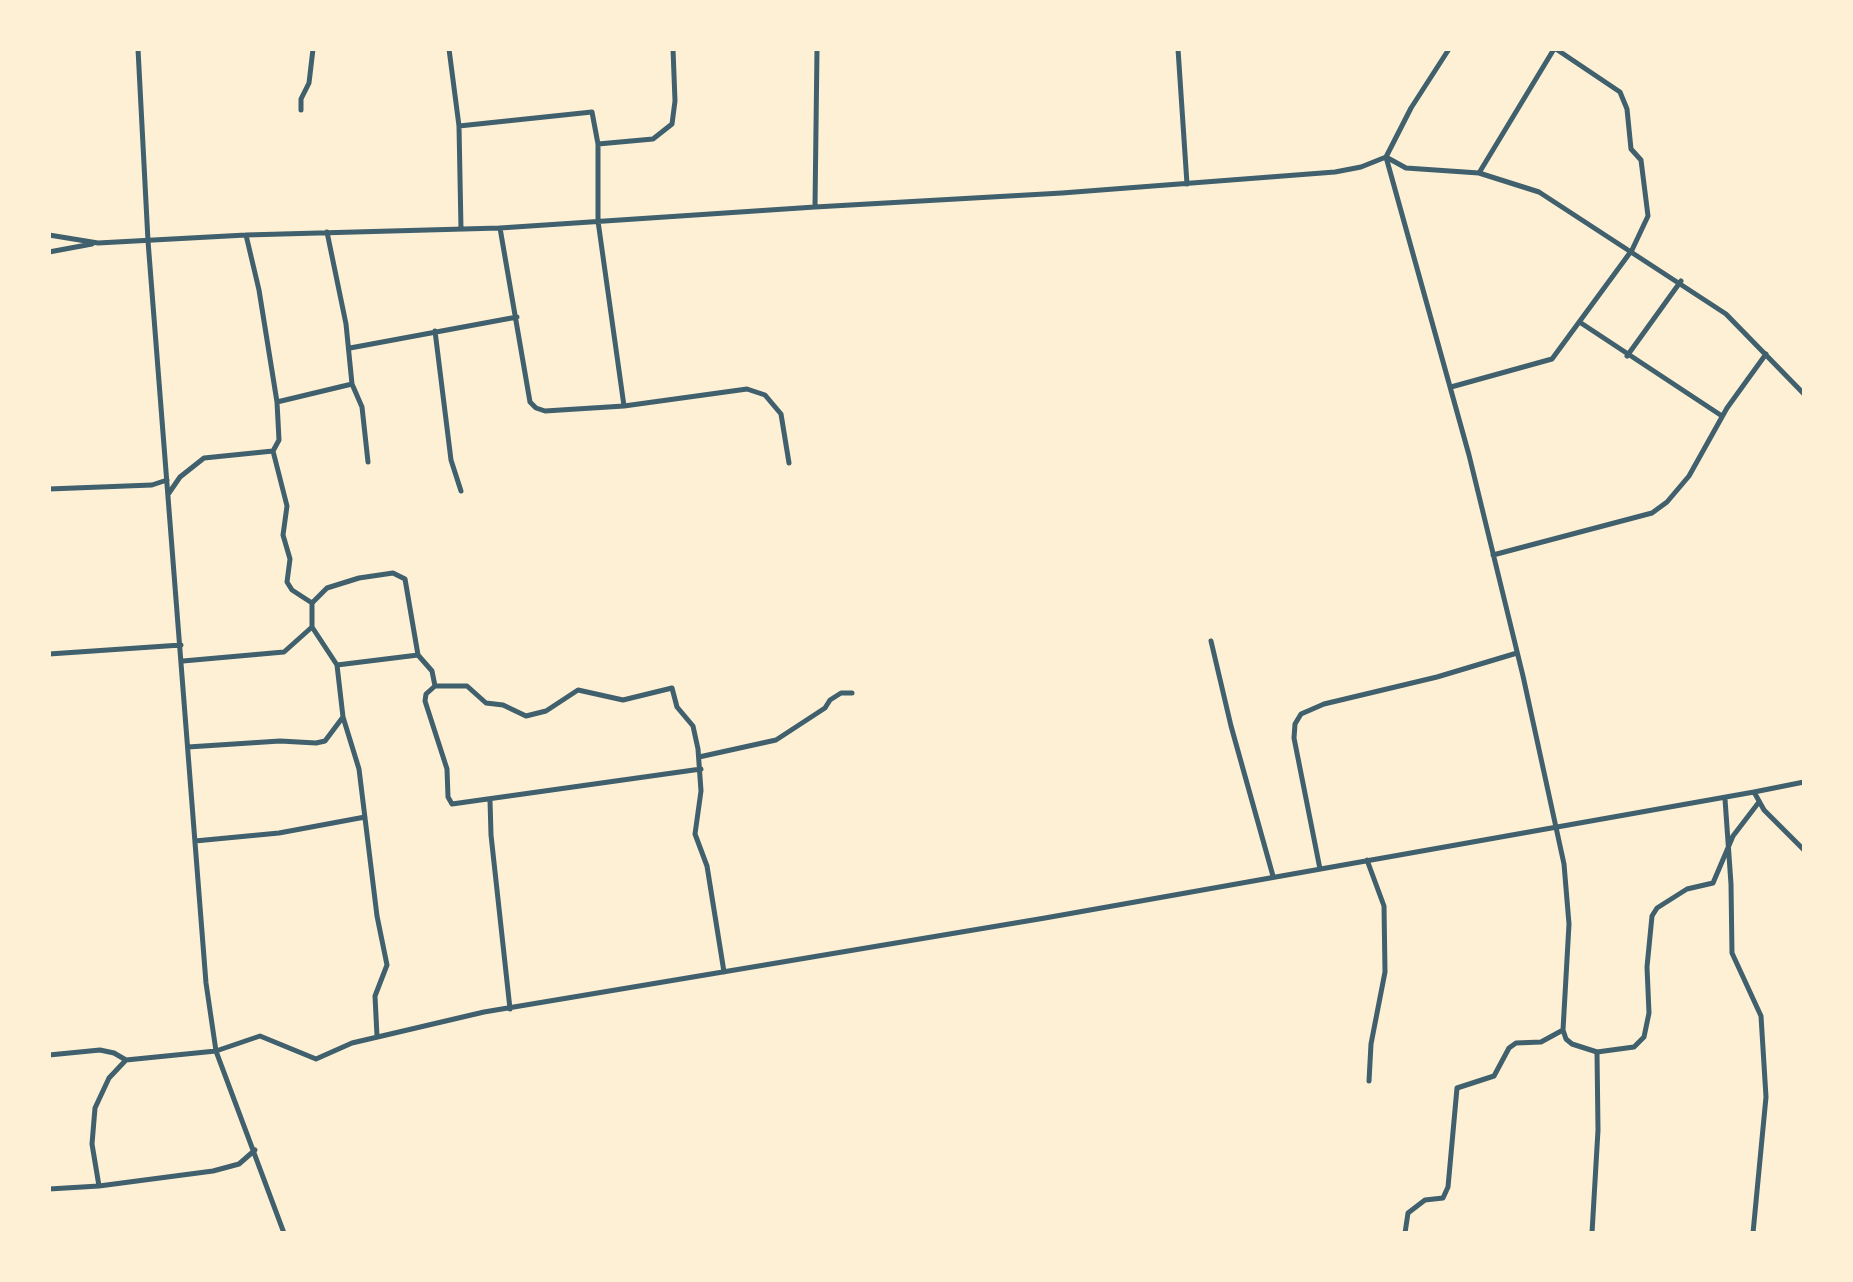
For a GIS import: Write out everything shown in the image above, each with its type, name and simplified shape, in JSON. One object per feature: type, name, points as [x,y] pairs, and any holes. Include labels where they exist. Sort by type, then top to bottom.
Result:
[{"type":"street","points":[[138,49],[148,240],[183,660],[206,984],[216,1052],[284,1233]]},
{"type":"street","points":[[301,110],[301,99],[309,83],[313,49]]},
{"type":"street","points":[[449,49],[459,126],[461,229]]},
{"type":"street","points":[[598,144],[653,139],[672,124],[675,101],[673,49]]},
{"type":"street","points":[[815,207],[817,49]]},
{"type":"street","points":[[1178,49],[1187,184]]},
{"type":"street","points":[[1449,49],[1411,107],[1386,157],[1451,387],[1517,653],[1556,828],[1569,891],[1563,1030],[1566,1039],[1572,1044],[1597,1052],[1634,1047],[1644,1037],[1649,1013],[1647,967],[1653,916],[1657,908],[1686,890],[1713,883],[1737,830],[1759,802]]},
{"type":"street","points":[[1451,387],[1552,359],[1632,250],[1648,216],[1642,160],[1631,149],[1627,109],[1620,92],[1555,49],[1479,173]]},
{"type":"street","points":[[459,126],[592,112],[598,144],[598,221],[624,406]]},
{"type":"street","points":[[49,252],[98,243],[148,240],[500,228],[1187,184],[1335,172],[1386,157],[1406,168],[1479,173],[1539,192],[1681,281],[1726,314],[1804,394]]},
{"type":"street","points":[[500,228],[530,402],[536,408],[545,411],[624,406],[747,389],[765,394],[781,414],[789,463]]},
{"type":"street","points":[[327,232],[350,348],[352,384],[362,407],[368,462]]},
{"type":"street","points":[[49,235],[98,243]]},
{"type":"street","points":[[246,235],[259,290],[277,402],[279,440],[272,451],[287,506],[283,535],[290,559],[288,582],[292,590],[312,603]]},
{"type":"street","points":[[1627,356],[1681,281]]},
{"type":"street","points":[[350,348],[517,317]]},
{"type":"street","points":[[1581,323],[1627,356],[1722,416]]},
{"type":"street","points":[[435,331],[451,460],[461,491]]},
{"type":"street","points":[[1493,555],[1653,513],[1667,502],[1689,476],[1722,416],[1766,354]]},
{"type":"street","points":[[1799,389],[1804,383]]},
{"type":"street","points":[[277,402],[352,384]]},
{"type":"street","points":[[169,493],[180,477],[204,458],[272,451]]},
{"type":"street","points":[[49,489],[152,485],[167,480]]},
{"type":"street","points":[[377,1037],[375,996],[387,965],[386,946],[377,916],[359,769],[343,717],[337,665],[312,627],[312,603],[327,588],[378,575],[401,576],[408,592],[418,655],[432,671],[435,686]]},
{"type":"street","points":[[183,660],[285,652],[312,627]]},
{"type":"street","points":[[1211,641],[1231,726],[1273,876]]},
{"type":"street","points":[[49,654],[181,645]]},
{"type":"street","points":[[1320,869],[1294,738],[1295,724],[1301,714],[1324,704],[1437,677],[1517,653]]},
{"type":"street","points":[[337,665],[418,655]]},
{"type":"street","points":[[701,769],[452,804],[447,769],[425,701],[426,694],[435,686],[467,686],[486,702],[503,705],[526,716],[546,711],[578,690],[623,699],[672,688],[677,707],[695,732],[701,769],[701,791],[694,820],[695,834],[707,866],[724,972]]},
{"type":"street","points":[[699,757],[776,740],[825,708],[830,699],[841,693],[852,693]]},
{"type":"street","points":[[188,747],[280,741],[317,743],[325,741],[343,717]]},
{"type":"street","points":[[49,1055],[100,1050],[114,1053],[126,1060],[216,1052],[260,1037],[316,1059],[377,1037],[510,1009],[1724,799],[1804,782]]},
{"type":"street","points":[[1754,792],[1759,802],[1804,850]]},
{"type":"street","points":[[1724,799],[1731,884],[1732,953],[1761,1016],[1766,1097],[1753,1233]]},
{"type":"street","points":[[490,800],[493,855],[510,1009]]},
{"type":"street","points":[[195,841],[279,833],[365,817]]},
{"type":"street","points":[[1367,860],[1384,906],[1385,972],[1371,1044],[1369,1081]]},
{"type":"street","points":[[1405,1233],[1408,1213],[1425,1200],[1443,1198],[1448,1187],[1457,1088],[1494,1076],[1508,1048],[1516,1043],[1541,1042],[1563,1030]]},
{"type":"street","points":[[1592,1233],[1598,1130],[1597,1052]]},
{"type":"street","points":[[99,1186],[92,1144],[95,1108],[109,1078],[126,1060]]},
{"type":"street","points":[[49,1189],[99,1186],[213,1171],[239,1164],[255,1150]]}]
